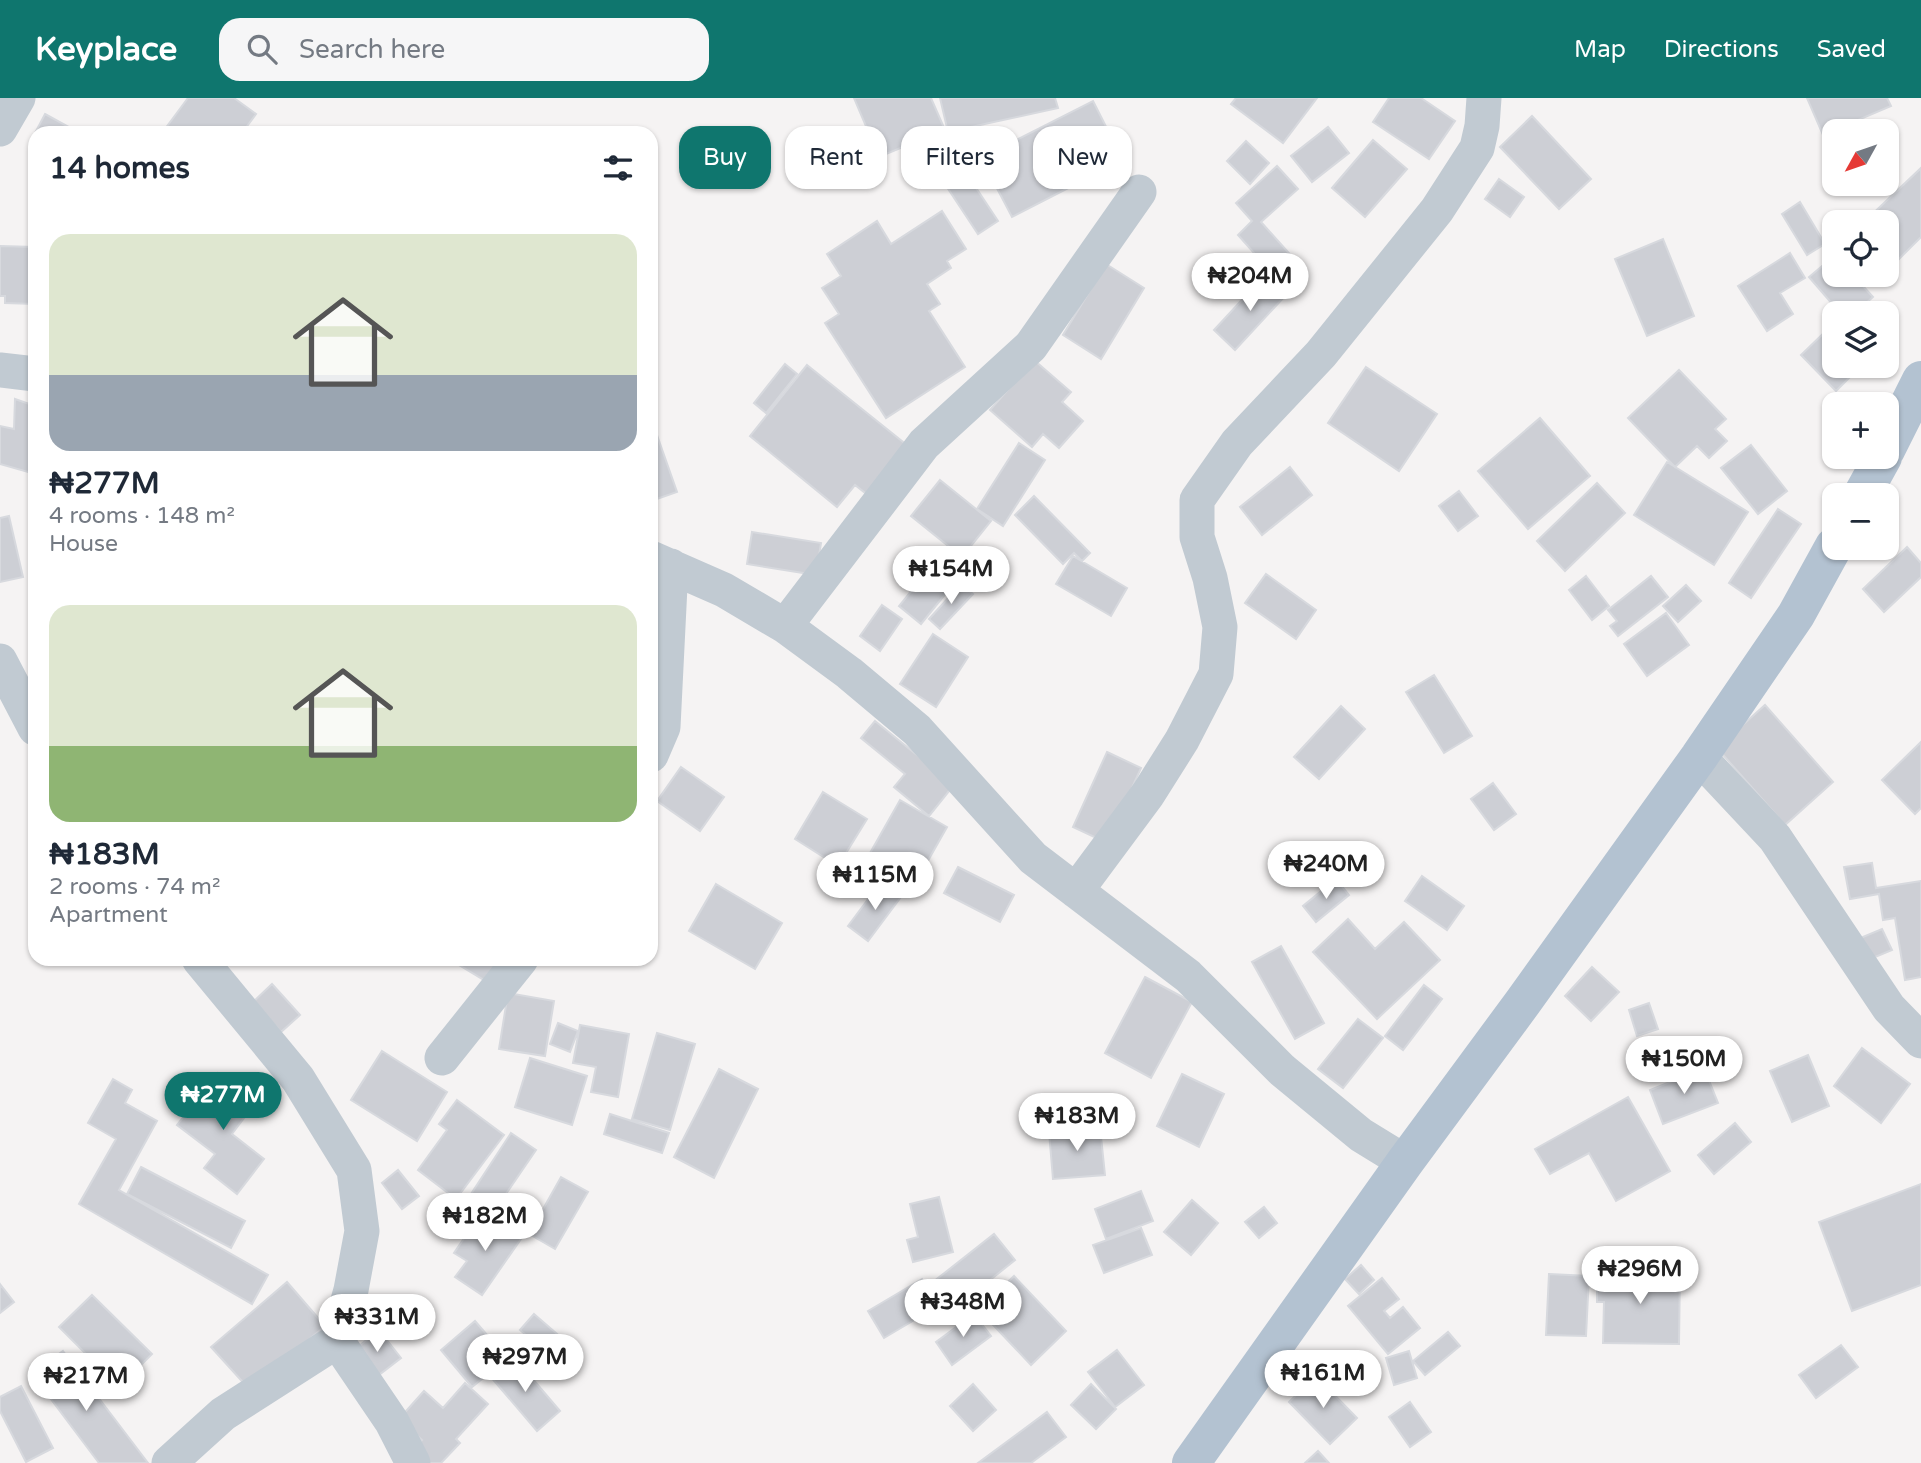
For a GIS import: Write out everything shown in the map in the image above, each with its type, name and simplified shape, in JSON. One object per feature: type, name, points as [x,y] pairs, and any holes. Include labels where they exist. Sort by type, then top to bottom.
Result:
[{"type":"main road","points":[[1899,424],[1921,380]]},
{"type":"main road","points":[[1191,1463],[1699,757],[1796,615],[1826,560]]},
{"type":"street","points":[[1076,891],[1148,794],[1182,740],[1216,674],[1220,627],[1210,578],[1196,537],[1197,500],[1237,443],[1321,354],[1437,209],[1477,148],[1484,98]]},
{"type":"street","points":[[785,626],[924,444],[1031,346],[1139,192]]},
{"type":"street","points":[[0,370],[28,373]]},
{"type":"street","points":[[658,739],[663,727],[661,562],[724,590],[785,626],[849,673],[917,730],[1034,858],[1188,976],[1282,1070],[1351,1127],[1405,1162]]},
{"type":"street","points":[[0,661],[28,715]]},
{"type":"street","points":[[1699,757],[1775,838],[1889,1008],[1921,1041]]},
{"type":"street","points":[[169,1463],[223,1414],[337,1341],[351,1290],[362,1231],[355,1170],[298,1079],[205,966]]},
{"type":"street","points":[[442,1058],[516,966]]},
{"type":"street","points":[[337,1341],[392,1422],[413,1463]]},
{"type":"building","points":[[188,98],[234,98],[256,114],[247,126],[167,126]]},
{"type":"building","points":[[854,98],[931,98],[943,126],[901,126],[901,148],[887,154],[887,126],[866,126]]},
{"type":"building","points":[[940,98],[1055,98],[1058,108],[976,126],[947,126]]},
{"type":"building","points":[[1236,98],[1317,98],[1283,143],[1231,104]]},
{"type":"building","points":[[1389,98],[1421,98],[1455,121],[1429,159],[1373,122]]},
{"type":"building","points":[[1807,98],[1887,98],[1891,106],[1861,119],[1822,119],[1822,133]]},
{"type":"building","points":[[1093,101],[1106,126],[1044,126]]},
{"type":"building","points":[[45,114],[67,126],[39,126]]},
{"type":"building","points":[[1532,116],[1591,179],[1559,209],[1500,147]]},
{"type":"building","points":[[1328,127],[1349,153],[1312,182],[1291,156]]},
{"type":"building","points":[[1033,132],[1033,189],[1067,189],[1012,217],[997,189],[1019,189],[1019,139]]},
{"type":"building","points":[[1373,140],[1407,169],[1365,217],[1332,188]]},
{"type":"building","points":[[1246,141],[1269,163],[1250,184],[1227,161]]},
{"type":"building","points":[[1277,166],[1298,189],[1261,222],[1306,272],[1287,290],[1238,235],[1252,221],[1236,203]]},
{"type":"building","points":[[1921,168],[1921,237],[1899,259],[1899,210],[1877,210],[1891,196],[1899,196],[1899,189]]},
{"type":"building","points":[[1499,179],[1524,197],[1510,217],[1485,199]]},
{"type":"building","points":[[948,189],[977,189],[998,221],[978,234]]},
{"type":"building","points":[[1800,202],[1822,239],[1822,246],[1807,255],[1782,214]]},
{"type":"building","points":[[942,211],[966,249],[947,261],[951,268],[927,284],[940,304],[929,311],[965,367],[886,418],[825,323],[839,314],[822,288],[841,276],[827,254],[877,221],[891,244]]},
{"type":"building","points":[[1663,239],[1694,316],[1647,336],[1615,259]]},
{"type":"building","points":[[0,246],[28,247],[28,304],[5,303],[5,296],[0,296]]},
{"type":"building","points":[[1790,253],[1805,278],[1780,293],[1793,314],[1767,331],[1738,286]]},
{"type":"building","points":[[1106,264],[1144,288],[1101,359],[1063,335]]},
{"type":"building","points":[[1822,266],[1822,287],[1864,287],[1873,297],[1868,301],[1830,301],[1809,277]]},
{"type":"building","points":[[1265,275],[1286,295],[1235,350],[1214,330]]},
{"type":"building","points":[[1822,335],[1822,377],[1801,355]]},
{"type":"building","points":[[1034,360],[1071,392],[1062,402],[1083,421],[1059,448],[1043,434],[1032,447],[990,410]]},
{"type":"building","points":[[785,364],[797,374],[766,413],[754,403]]},
{"type":"building","points":[[807,365],[908,446],[869,496],[855,485],[837,507],[750,436]]},
{"type":"building","points":[[1366,367],[1437,414],[1399,471],[1328,423]]},
{"type":"building","points":[[1679,370],[1726,419],[1715,429],[1727,441],[1709,458],[1697,446],[1675,467],[1628,418]]},
{"type":"building","points":[[1823,378],[1849,378],[1836,391]]},
{"type":"building","points":[[15,399],[28,404],[28,472],[0,464],[0,426],[14,429]]},
{"type":"building","points":[[1540,418],[1590,476],[1528,529],[1478,471]]},
{"type":"building","points":[[658,438],[677,492],[658,499]]},
{"type":"building","points":[[1019,443],[1045,460],[1003,526],[977,509]]},
{"type":"building","points":[[1751,445],[1787,491],[1758,514],[1721,468]]},
{"type":"building","points":[[1667,462],[1748,512],[1714,565],[1634,515]]},
{"type":"building","points":[[1290,467],[1312,495],[1262,535],[1240,507]]},
{"type":"building","points":[[940,480],[991,521],[962,557],[911,516]]},
{"type":"building","points":[[1597,483],[1625,513],[1565,571],[1537,541]]},
{"type":"building","points":[[1459,491],[1478,516],[1458,531],[1439,506]]},
{"type":"building","points":[[1034,496],[1090,553],[1082,561],[1074,553],[1063,564],[1015,515]]},
{"type":"building","points":[[1778,509],[1801,524],[1751,598],[1729,583]]},
{"type":"building","points":[[9,516],[23,577],[0,582],[0,518]]},
{"type":"building","points":[[752,532],[821,543],[816,575],[747,564]]},
{"type":"building","points":[[1907,547],[1921,563],[1921,577],[1884,612],[1863,589],[1893,560],[1899,560],[1899,555]]},
{"type":"building","points":[[943,552],[965,570],[921,624],[899,606]]},
{"type":"building","points":[[1073,556],[1127,588],[1111,616],[1056,584]]},
{"type":"building","points":[[1266,574],[1316,610],[1296,639],[1245,603]]},
{"type":"building","points":[[1586,576],[1609,606],[1592,620],[1569,590]]},
{"type":"building","points":[[1651,576],[1668,597],[1618,636],[1610,626],[1617,621],[1608,610]]},
{"type":"building","points":[[961,584],[973,594],[940,629],[929,619]]},
{"type":"building","points":[[1686,585],[1701,601],[1678,622],[1663,606]]},
{"type":"building","points":[[882,605],[902,619],[880,651],[860,636]]},
{"type":"building","points":[[1666,613],[1689,645],[1647,676],[1624,644]]},
{"type":"building","points":[[933,634],[968,657],[936,707],[900,684]]},
{"type":"building","points":[[1434,675],[1472,736],[1444,753],[1406,692]]},
{"type":"building","points":[[1765,705],[1833,782],[1785,825],[1717,748]]},
{"type":"building","points":[[1341,706],[1365,729],[1319,779],[1294,757]]},
{"type":"building","points":[[875,721],[954,785],[929,816],[894,787],[905,774],[861,738]]},
{"type":"building","points":[[1921,742],[1921,808],[1915,814],[1882,780]]},
{"type":"building","points":[[1107,752],[1141,768],[1107,843],[1073,827]]},
{"type":"building","points":[[681,767],[724,797],[700,831],[658,800]]},
{"type":"building","points":[[1493,783],[1516,814],[1494,830],[1471,799]]},
{"type":"building","points":[[823,792],[867,819],[838,866],[795,839]]},
{"type":"building","points":[[900,800],[947,827],[912,889],[865,862]]},
{"type":"building","points":[[1872,863],[1876,888],[1921,881],[1921,977],[1905,980],[1895,918],[1883,920],[1879,894],[1850,899],[1844,867]]},
{"type":"building","points":[[958,867],[1014,895],[1000,922],[944,893]]},
{"type":"building","points":[[1422,876],[1464,906],[1447,930],[1405,901]]},
{"type":"building","points":[[1336,879],[1349,895],[1316,922],[1303,906]]},
{"type":"building","points":[[881,882],[901,897],[868,941],[848,926]]},
{"type":"building","points":[[716,884],[782,923],[755,969],[689,931]]},
{"type":"building","points":[[1348,919],[1375,949],[1404,922],[1440,960],[1377,1019],[1313,952]]},
{"type":"building","points":[[1882,929],[1892,950],[1868,960],[1858,939]]},
{"type":"building","points":[[1281,946],[1324,1023],[1295,1039],[1252,962]]},
{"type":"building","points":[[461,966],[499,966],[489,983]]},
{"type":"building","points":[[1592,967],[1619,992],[1591,1021],[1565,996]]},
{"type":"building","points":[[1145,977],[1192,1002],[1151,1078],[1105,1053]]},
{"type":"building","points":[[272,984],[300,1015],[281,1032],[253,1002]]},
{"type":"building","points":[[1424,985],[1442,999],[1403,1050],[1385,1036]]},
{"type":"building","points":[[508,993],[554,1001],[545,1056],[499,1049]]},
{"type":"building","points":[[1649,1003],[1658,1029],[1637,1036],[1629,1010]]},
{"type":"building","points":[[1358,1019],[1383,1038],[1343,1088],[1318,1069]]},
{"type":"building","points":[[558,1023],[578,1031],[570,1052],[550,1044]]},
{"type":"building","points":[[580,1025],[629,1034],[618,1097],[591,1092],[596,1067],[573,1063]]},
{"type":"building","points":[[657,1033],[695,1044],[670,1130],[632,1119]]},
{"type":"building","points":[[1862,1048],[1910,1084],[1881,1123],[1834,1086]]},
{"type":"building","points":[[382,1051],[447,1092],[417,1141],[351,1100]]},
{"type":"building","points":[[1808,1055],[1829,1106],[1792,1122],[1770,1071]]},
{"type":"building","points":[[530,1058],[587,1076],[572,1125],[515,1107]]},
{"type":"building","points":[[1704,1068],[1718,1103],[1663,1124],[1650,1090]]},
{"type":"building","points":[[719,1069],[758,1089],[714,1178],[674,1157]]},
{"type":"building","points":[[218,1073],[256,1102],[232,1134],[264,1159],[237,1194],[204,1168],[215,1154],[177,1125]]},
{"type":"building","points":[[1182,1074],[1224,1094],[1199,1147],[1157,1126]]},
{"type":"building","points":[[113,1079],[132,1090],[125,1103],[157,1121],[119,1190],[268,1275],[252,1304],[79,1204],[116,1139],[88,1123]]},
{"type":"building","points":[[1628,1097],[1670,1171],[1616,1201],[1589,1153],[1550,1174],[1535,1149]]},
{"type":"building","points":[[457,1100],[504,1135],[456,1199],[418,1170],[447,1130],[439,1124]]},
{"type":"building","points":[[610,1114],[669,1133],[662,1153],[604,1134]]},
{"type":"building","points":[[1735,1123],[1751,1142],[1714,1174],[1698,1155]]},
{"type":"building","points":[[1100,1127],[1105,1175],[1053,1179],[1049,1132]]},
{"type":"building","points":[[511,1133],[536,1150],[495,1210],[471,1194]]},
{"type":"building","points":[[141,1167],[245,1221],[231,1248],[127,1194]]},
{"type":"building","points":[[398,1170],[419,1196],[402,1209],[382,1183]]},
{"type":"building","points":[[561,1177],[588,1192],[555,1249],[529,1234]]},
{"type":"building","points":[[1921,1184],[1921,1285],[1852,1311],[1819,1222]]},
{"type":"building","points":[[1141,1191],[1153,1221],[1106,1239],[1095,1209]]},
{"type":"building","points":[[939,1197],[953,1252],[913,1262],[907,1240],[918,1237],[910,1204]]},
{"type":"building","points":[[1192,1200],[1218,1223],[1191,1255],[1164,1232]]},
{"type":"building","points":[[1264,1207],[1277,1223],[1259,1238],[1245,1222]]},
{"type":"building","points":[[482,1212],[521,1239],[482,1295],[455,1277],[467,1261],[454,1253]]},
{"type":"building","points":[[1141,1228],[1152,1255],[1104,1273],[1093,1245]]},
{"type":"building","points":[[994,1234],[1015,1260],[954,1309],[933,1282]]},
{"type":"building","points":[[1361,1265],[1374,1280],[1359,1294],[1345,1279]]},
{"type":"building","points":[[1597,1268],[1680,1271],[1679,1344],[1603,1343],[1604,1302],[1597,1302]]},
{"type":"building","points":[[1549,1274],[1589,1276],[1586,1336],[1546,1335]]},
{"type":"building","points":[[1014,1276],[1066,1331],[1031,1365],[979,1310]]},
{"type":"building","points":[[1382,1278],[1399,1299],[1384,1311],[1390,1318],[1403,1307],[1420,1328],[1388,1354],[1348,1306]]},
{"type":"building","points":[[922,1279],[938,1306],[884,1338],[868,1311]]},
{"type":"building","points":[[287,1282],[325,1326],[250,1390],[211,1347]]},
{"type":"building","points":[[0,1284],[14,1302],[0,1313]]},
{"type":"building","points":[[92,1295],[152,1354],[119,1387],[59,1327]]},
{"type":"building","points":[[534,1314],[563,1339],[549,1355],[520,1330]]},
{"type":"building","points":[[974,1314],[991,1336],[952,1365],[936,1342]]},
{"type":"building","points":[[475,1321],[494,1343],[475,1359],[488,1374],[472,1387],[441,1350]]},
{"type":"building","points":[[379,1330],[401,1358],[375,1378],[354,1350]]},
{"type":"building","points":[[1448,1332],[1460,1346],[1425,1375],[1413,1361]]},
{"type":"building","points":[[1841,1345],[1858,1367],[1816,1398],[1799,1375]]},
{"type":"building","points":[[1117,1350],[1144,1385],[1115,1407],[1088,1372]]},
{"type":"building","points":[[63,1351],[148,1463],[99,1463],[32,1374]]},
{"type":"building","points":[[1409,1351],[1417,1378],[1394,1385],[1386,1358]]},
{"type":"building","points":[[513,1356],[560,1411],[537,1431],[490,1376]]},
{"type":"building","points":[[1316,1376],[1357,1418],[1330,1444],[1289,1402]]},
{"type":"building","points":[[465,1383],[488,1404],[456,1439],[460,1443],[441,1463],[423,1463],[411,1452],[422,1440],[399,1419],[424,1391],[443,1408]]},
{"type":"building","points":[[973,1384],[996,1410],[973,1431],[950,1406]]},
{"type":"building","points":[[1091,1384],[1116,1409],[1096,1429],[1071,1405]]},
{"type":"building","points":[[21,1386],[53,1448],[26,1462],[0,1411],[0,1397]]},
{"type":"building","points":[[1410,1402],[1431,1432],[1410,1447],[1389,1417]]},
{"type":"building","points":[[1047,1412],[1066,1437],[1031,1463],[978,1463]]},
{"type":"building","points":[[1318,1451],[1329,1463],[1305,1463]]}]
